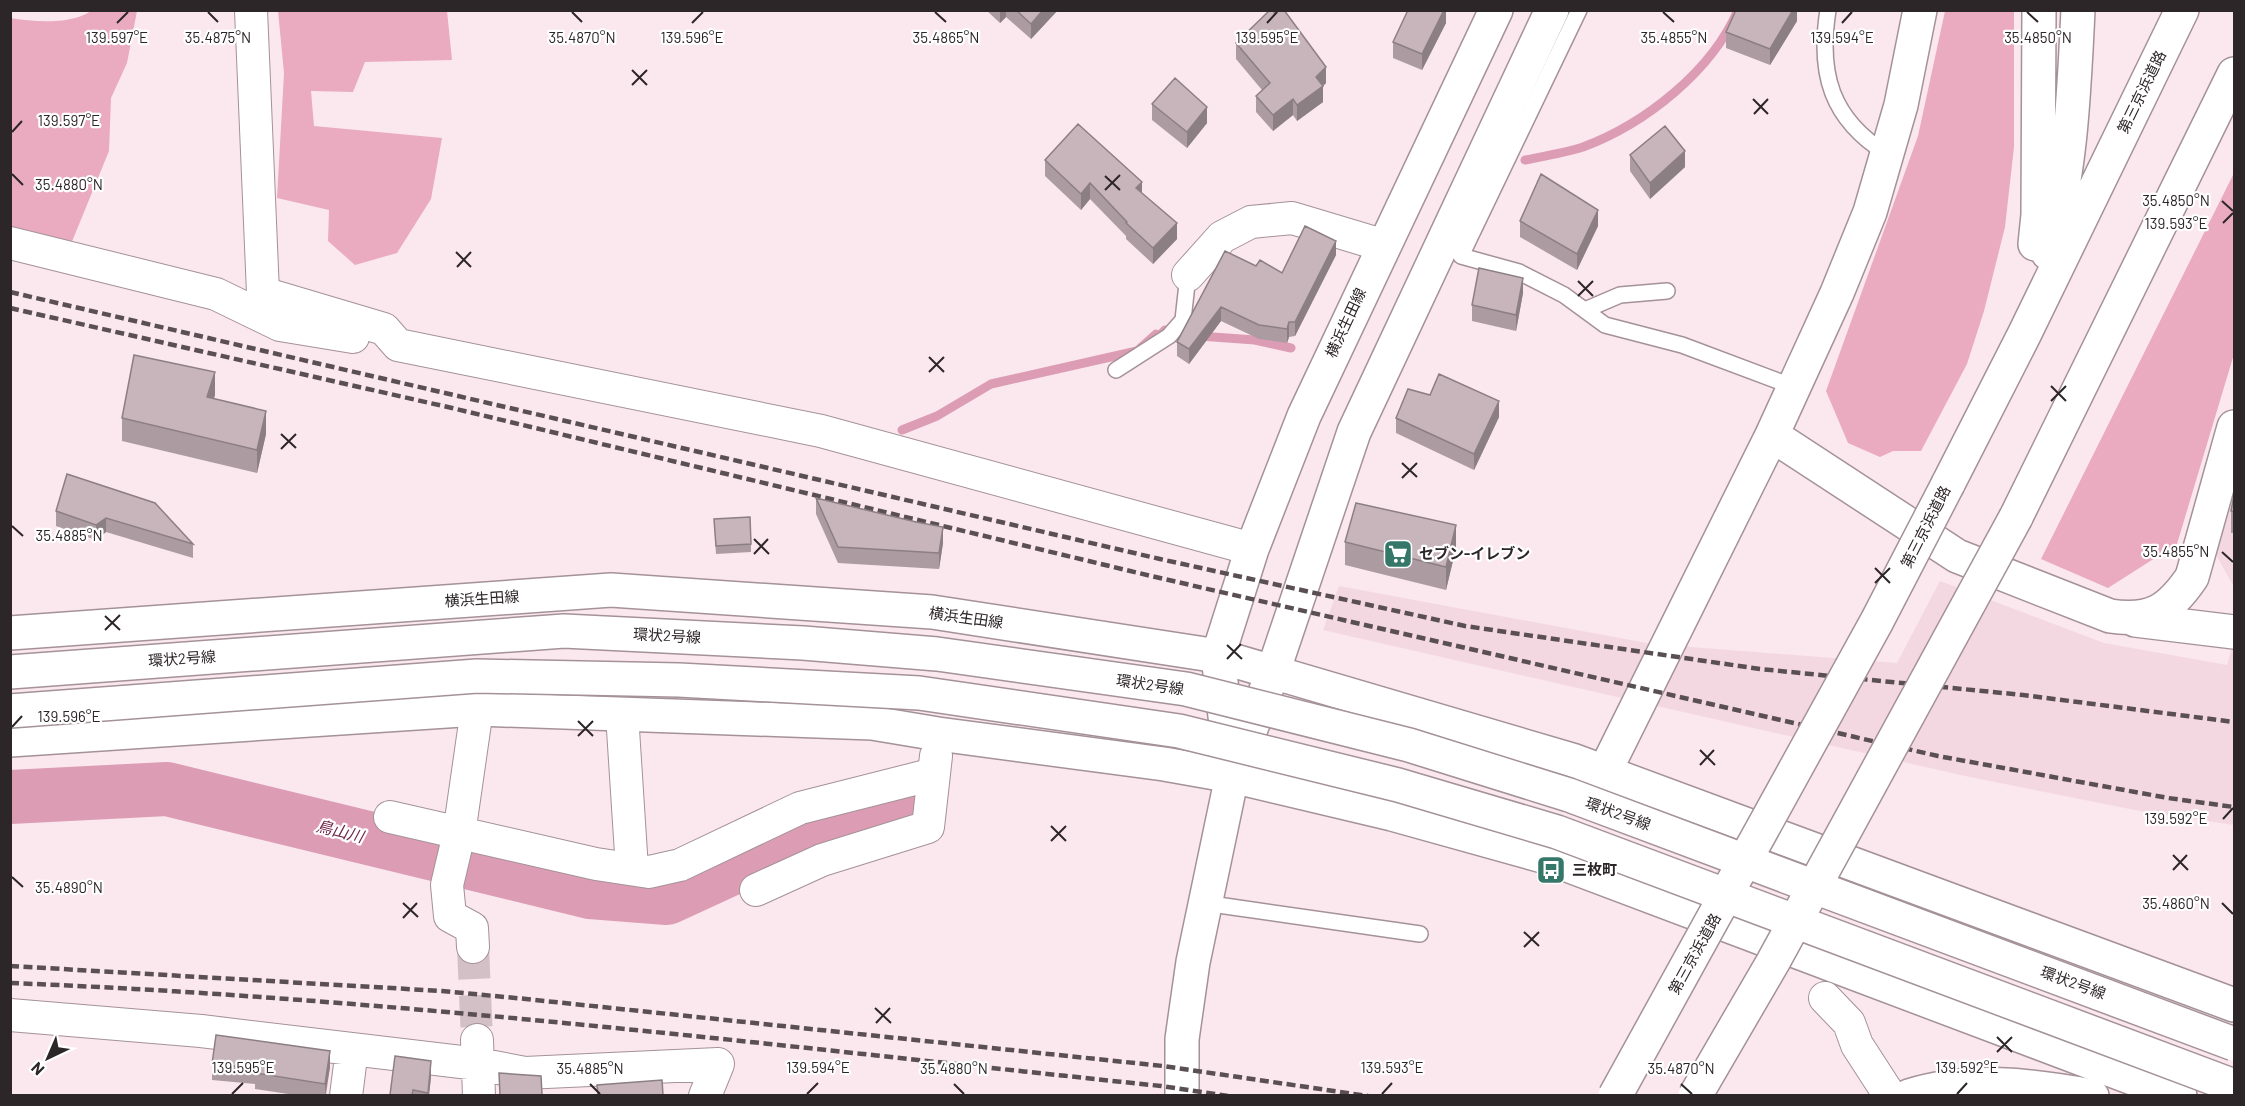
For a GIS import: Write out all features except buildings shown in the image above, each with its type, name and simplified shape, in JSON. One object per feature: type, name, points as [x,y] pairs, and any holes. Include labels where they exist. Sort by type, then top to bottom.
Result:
[{"type":"main road","name":"横浜生田線","points":[[10,633],[611,590],[932,612],[1218,656],[1252,549],[1304,416],[1382,245],[1496,10]]},
{"type":"main road","points":[[1182,1095],[1182,1039],[1192,962],[1232,777],[1273,672],[1354,432],[1552,10]]},
{"type":"main road","points":[[1605,771],[1772,435],[1870,212],[1901,105],[1920,10]]},
{"type":"main road","points":[[2024,335],[2038,215],[2039,10]]},
{"type":"main road","points":[[2024,335],[2059,214],[2071,137],[2078,10]]},
{"type":"main road","name":"第三京浜道路","points":[[1615,1095],[1866,642],[2024,335],[2182,10]]},
{"type":"main road","points":[[1695,1095],[1829,860],[2016,517],[2235,74]]},
{"type":"main road","points":[[2134,620],[2155,613],[2178,597],[2192,577],[2235,427]]},
{"type":"main road","points":[[1772,435],[1957,556],[2110,616],[2235,632]]},
{"type":"main road","name":"環状2号線","points":[[10,672],[564,631],[803,643],[937,654],[1186,689],[1408,745],[1569,795],[2235,1044]]},
{"type":"main road","points":[[1232,777],[1218,656],[1605,771],[2235,1005]]},
{"type":"main road","points":[[10,711],[477,676],[679,680],[919,693],[1179,730],[1398,785],[1557,832],[2235,1086]]},
{"type":"main road","points":[[10,740],[477,709],[872,723],[1164,765],[1232,777],[1392,814],[1546,856],[2180,1095]]},
{"type":"main road","points":[[1909,1095],[1929,1089],[2004,1083],[2092,1095]]},
{"type":"street","points":[[251,10],[263,293],[384,329],[398,345]]},
{"type":"street","points":[[1188,275],[1222,237],[1251,222],[1292,218],[1382,245]]},
{"type":"street","points":[[10,243],[216,294],[280,324],[398,345],[821,431],[1252,549]]},
{"type":"street","points":[[472,946],[472,928],[450,916],[447,885],[459,834],[477,709]]},
{"type":"street","points":[[622,714],[632,869]]},
{"type":"street","points":[[756,890],[822,860],[928,827],[938,734]]},
{"type":"street","points":[[390,817],[459,834],[649,872],[680,865],[800,808],[934,774]]},
{"type":"street","points":[[1825,998],[1849,1023],[1857,1045],[1890,1095]]},
{"type":"street","points":[[10,1015],[201,1031],[352,1049],[477,1052],[525,1073],[718,1064],[705,1095]]},
{"type":"street","points":[[346,1095],[352,1049]]},
{"type":"street","points":[[477,1052],[479,1095]]},
{"type":"lane","points":[[1579,10],[1461,256],[1520,273],[1564,295],[1605,325],[1682,345],[1794,387]]},
{"type":"lane","points":[[1828,10],[1825,70],[1840,110],[1863,139],[1887,154]]},
{"type":"lane","points":[[1116,370],[1169,336],[1183,320],[1188,275]]},
{"type":"lane","points":[[1585,310],[1620,295],[1667,291]]},
{"type":"lane","points":[[1204,903],[1420,934]]},
{"type":"shaded area","points":[[91,11],[137,11],[127,63],[111,98],[109,151],[71,244],[11,227],[10,18],[30,21],[62,20],[73,19]]},
{"type":"shaded area","points":[[278,11],[447,11],[452,60],[365,62],[353,92],[311,91],[314,126],[442,138],[431,199],[397,253],[355,265],[328,241],[329,210],[277,198],[284,73]]},
{"type":"shaded area","points":[[1945,11],[2014,11],[2014,147],[2005,227],[1984,311],[1967,364],[1921,451],[1893,451],[1880,457],[1848,443],[1826,391],[1918,136]]},
{"type":"shaded area","points":[[2234,173],[2234,354],[2177,544],[2108,588],[2041,559]]},
{"type":"shaded area","points":[[2234,488],[2234,587],[2215,553]]},
{"type":"shaded area","points":[[1940,581],[2104,643],[2227,665],[2234,640],[2234,825],[2140,811],[1965,776],[1323,630],[1339,586],[1652,644],[1897,663]]},
{"type":"waterway","points":[[1525,160],[1583,147],[1606,137],[1652,110],[1674,93],[1712,54],[1738,10]]},
{"type":"waterway","points":[[902,430],[937,416],[991,384],[1137,351],[1156,334],[1159,336],[1165,330]]},
{"type":"waterway","points":[[1199,336],[1255,340],[1291,348]]},
{"type":"waterway","name":"鳥山川","points":[[10,797],[167,789],[590,892],[667,898],[797,838],[910,805]]},
{"type":"tunnel","points":[[473,947],[477,1040]]},
{"type":"railway","points":[[10,292],[1160,559],[1465,626],[1760,669],[2023,695],[2234,722]]},
{"type":"railway","points":[[10,308],[452,408],[1151,576],[1938,756],[2168,798],[2234,807]]},
{"type":"railway","points":[[10,966],[442,991],[526,999],[1163,1066],[1368,1096]]},
{"type":"railway","points":[[10,983],[298,1000],[586,1025],[1161,1086],[1228,1096]]},
{"type":"place","name":"セブン-イレブン","points":[[1398,554]]},
{"type":"place","name":"三枚町","points":[[1551,870]]}]
